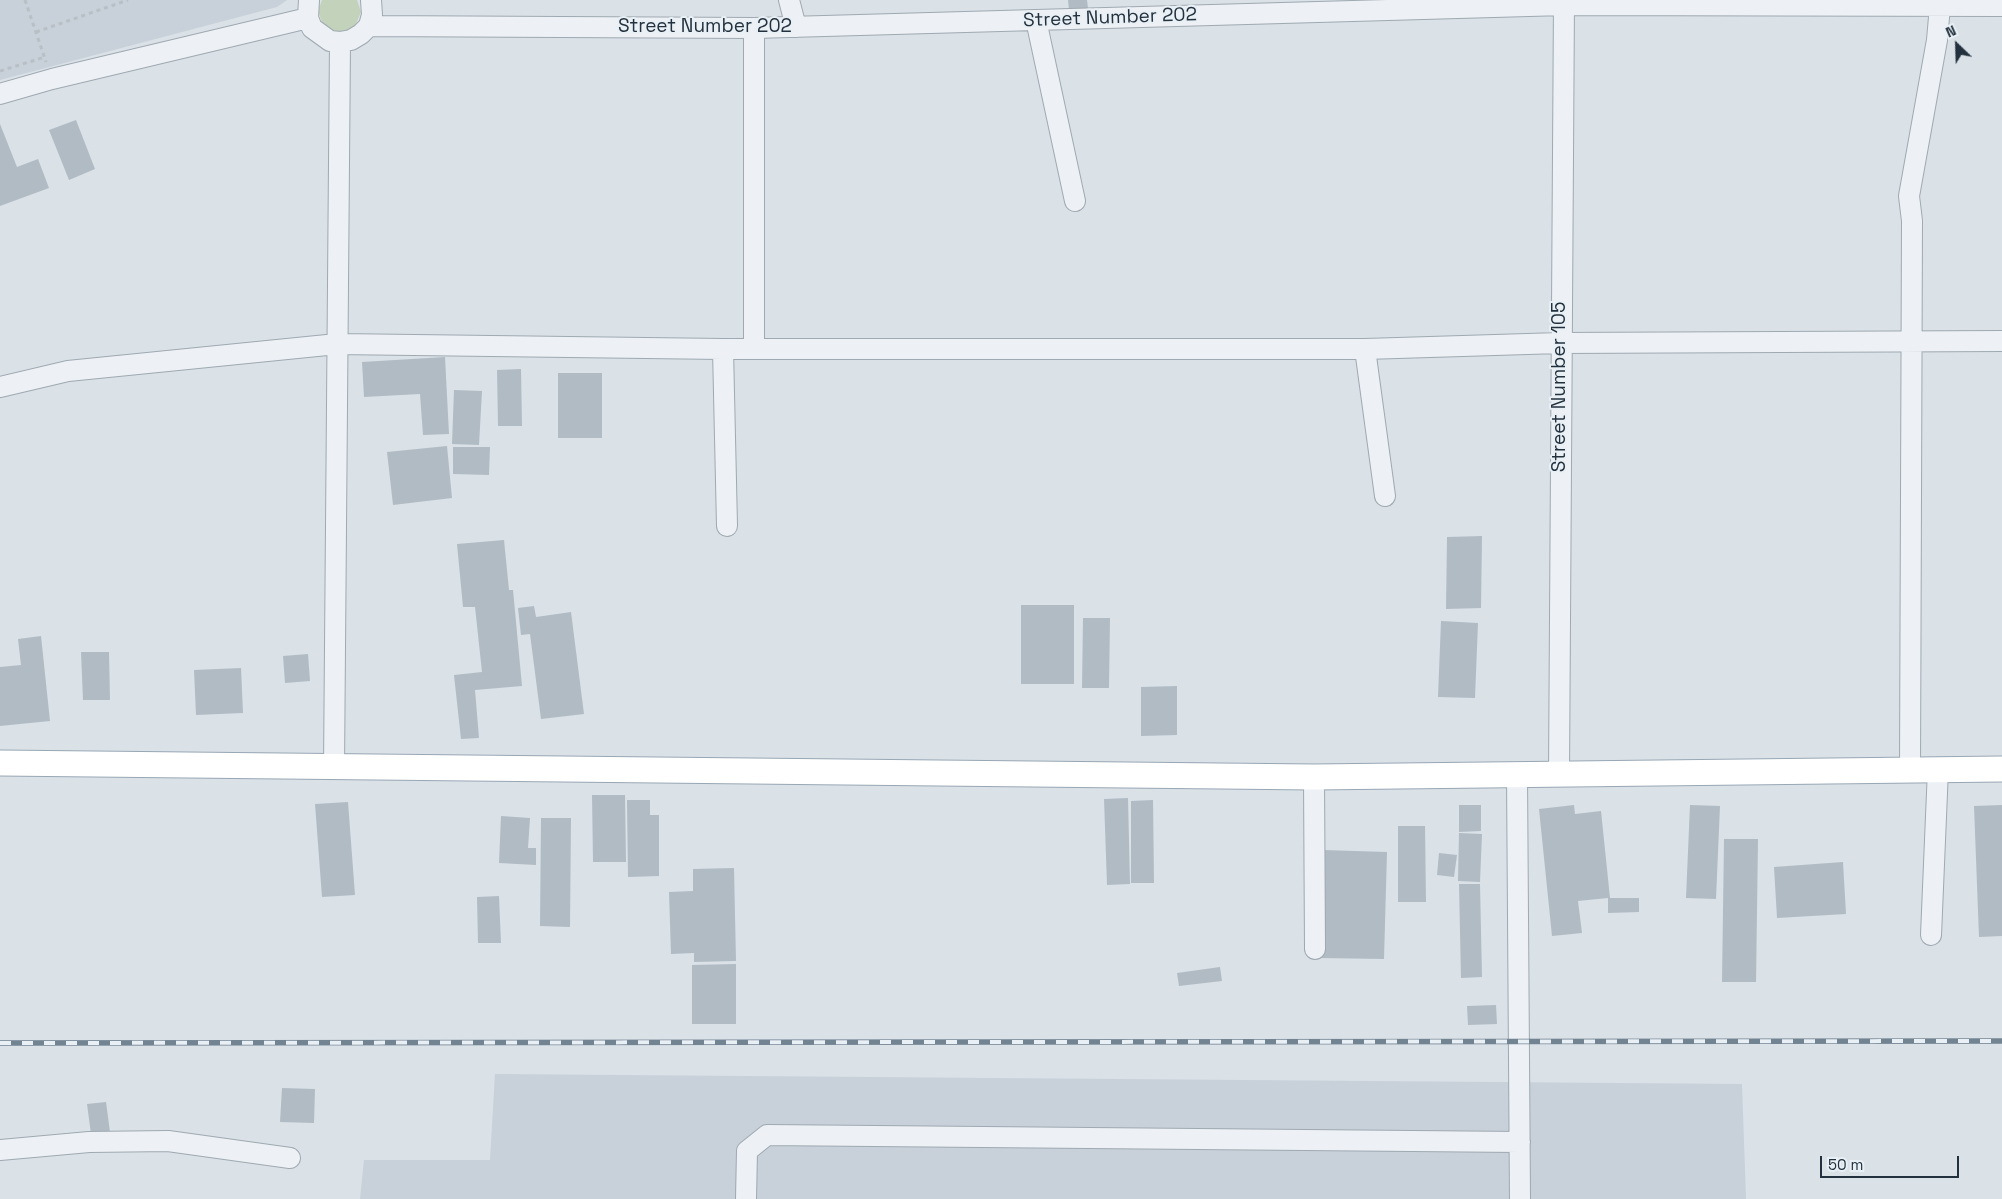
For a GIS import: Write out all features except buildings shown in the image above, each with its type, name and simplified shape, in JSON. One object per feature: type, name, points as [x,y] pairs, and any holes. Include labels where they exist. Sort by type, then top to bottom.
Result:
[{"type":"main road","points":[[0,763],[1314,777],[1910,768],[2002,769]]},
{"type":"street","points":[[0,94],[308,9],[312,28],[320,36],[330,41],[351,40],[361,34],[368,26],[372,16],[371,0]]},
{"type":"street","points":[[789,0],[796,27]]},
{"type":"street","name":"Street Number 202","points":[[368,26],[754,28],[1564,3],[2002,6]]},
{"type":"street","name":"Street Number 105","points":[[1559,774],[1560,343],[1564,3]]},
{"type":"street","points":[[1910,768],[1910,340],[1912,221],[1909,196],[1937,40],[1940,6]]},
{"type":"street","points":[[1036,20],[1075,201]]},
{"type":"street","points":[[754,28],[754,347]]},
{"type":"street","points":[[334,768],[340,42]]},
{"type":"street","points":[[0,387],[68,371],[337,344],[723,349],[754,347],[1365,350],[1560,343],[2002,341]]},
{"type":"street","points":[[723,349],[727,526]]},
{"type":"street","points":[[1365,350],[1385,496]]},
{"type":"street","points":[[1931,935],[1938,768]]},
{"type":"street","points":[[1518,775],[1520,1199]]},
{"type":"street","points":[[1314,777],[1315,949]]},
{"type":"street","points":[[746,1199],[747,1151],[767,1135],[1520,1142]]},
{"type":"street","points":[[0,1150],[89,1142],[168,1141],[290,1158]]},
{"type":"path","points":[[24,0],[52,79]]},
{"type":"path","points":[[36,32],[128,0]]},
{"type":"path","points":[[0,71],[45,57]]},
{"type":"shaded area","points":[[0,0],[287,0],[277,7],[0,80]]},
{"type":"shaded area","points":[[495,1074],[1742,1084],[1746,1199],[360,1199],[364,1160],[490,1160]]},
{"type":"green space","points":[[322,0],[357,0],[361,12],[355,26],[343,33],[335,32],[323,25],[318,11]]},
{"type":"railway","points":[[0,1043],[2002,1041]]}]
